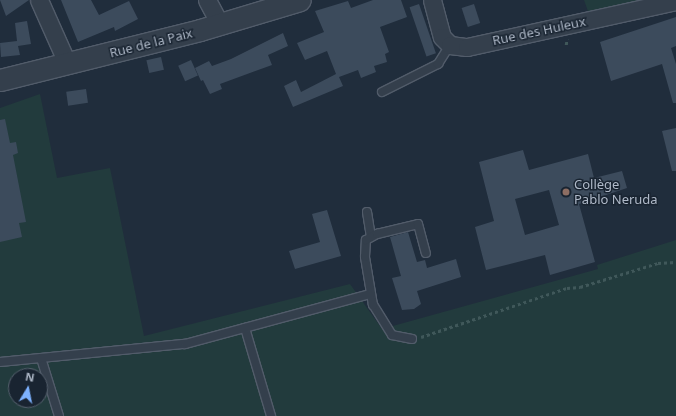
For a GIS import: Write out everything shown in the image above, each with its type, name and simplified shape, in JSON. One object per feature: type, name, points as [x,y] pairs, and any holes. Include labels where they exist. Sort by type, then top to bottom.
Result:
[{"type":"street","points":[[39,0],[67,64]]},
{"type":"street","points":[[208,0],[220,24]]},
{"type":"street","name":"Rue de la Paix","points":[[0,80],[220,24],[300,0]]},
{"type":"street","points":[[432,0],[442,37],[450,45]]},
{"type":"street","name":"Rue des Huleux","points":[[450,45],[467,47],[676,1]]},
{"type":"lane","points":[[382,92],[438,64],[450,45]]},
{"type":"lane","points":[[367,212],[371,237]]},
{"type":"lane","points":[[412,339],[392,335],[373,306],[365,257],[366,240],[371,237],[418,224],[426,253]]},
{"type":"lane","points":[[0,362],[185,344],[370,294]]},
{"type":"lane","points":[[245,328],[271,416]]},
{"type":"lane","points":[[41,358],[59,416]]},
{"type":"path","points":[[412,339],[567,288],[580,287],[658,262],[676,262]]},
{"type":"green space","points":[[584,0],[654,0],[589,14]]},
{"type":"green space","points":[[40,94],[57,178],[110,168],[144,336],[350,284],[382,329],[598,269],[597,265],[676,240],[676,416],[0,416],[0,108]]},
{"type":"building","points":[[0,0],[29,0],[6,16]]},
{"type":"building","points":[[61,0],[91,0],[99,15],[129,1],[138,19],[115,31],[114,27],[78,42]]},
{"type":"building","points":[[373,0],[401,0],[407,17],[380,27],[389,52],[385,54],[387,62],[374,66],[376,72],[361,78],[358,70],[339,77],[343,86],[293,107],[284,86],[296,80],[301,92],[336,74],[327,51],[305,60],[297,43],[324,32],[315,11],[348,1],[351,8]]},
{"type":"building","points":[[419,4],[436,53],[426,56],[410,7]]},
{"type":"building","points":[[474,4],[480,23],[468,27],[462,8]]},
{"type":"building","points":[[676,17],[676,46],[671,48],[676,64],[676,103],[673,103],[662,64],[611,81],[600,42]]},
{"type":"building","points":[[27,21],[31,44],[18,46],[20,55],[1,57],[0,43],[17,41],[15,23]]},
{"type":"building","points":[[283,33],[288,46],[268,55],[272,65],[220,84],[222,89],[210,94],[203,80],[201,81],[195,68],[209,61],[212,66],[231,59]]},
{"type":"building","points":[[161,57],[164,70],[149,73],[146,60]]},
{"type":"building","points":[[191,60],[198,76],[185,81],[178,66]]},
{"type":"building","points":[[86,89],[88,103],[68,106],[66,92]]},
{"type":"building","points":[[5,119],[10,143],[16,142],[18,153],[13,155],[26,222],[19,223],[22,237],[0,242],[0,120]]},
{"type":"building","points":[[676,128],[676,171],[672,171],[662,131]]},
{"type":"building","points":[[523,150],[529,170],[588,154],[594,178],[622,171],[627,188],[579,204],[595,262],[550,275],[545,255],[486,270],[475,227],[494,221],[479,162]],"holes":[[[549,190],[559,225],[525,235],[515,199]]]},
{"type":"building","points":[[327,210],[341,256],[295,269],[289,251],[320,242],[312,214]]},
{"type":"building","points":[[408,232],[417,262],[425,260],[427,268],[456,259],[461,277],[417,291],[421,304],[414,309],[402,310],[392,278],[401,276],[390,237]]},
{"type":"place","name":"Collège Pablo Neruda","points":[[566,192]]}]
